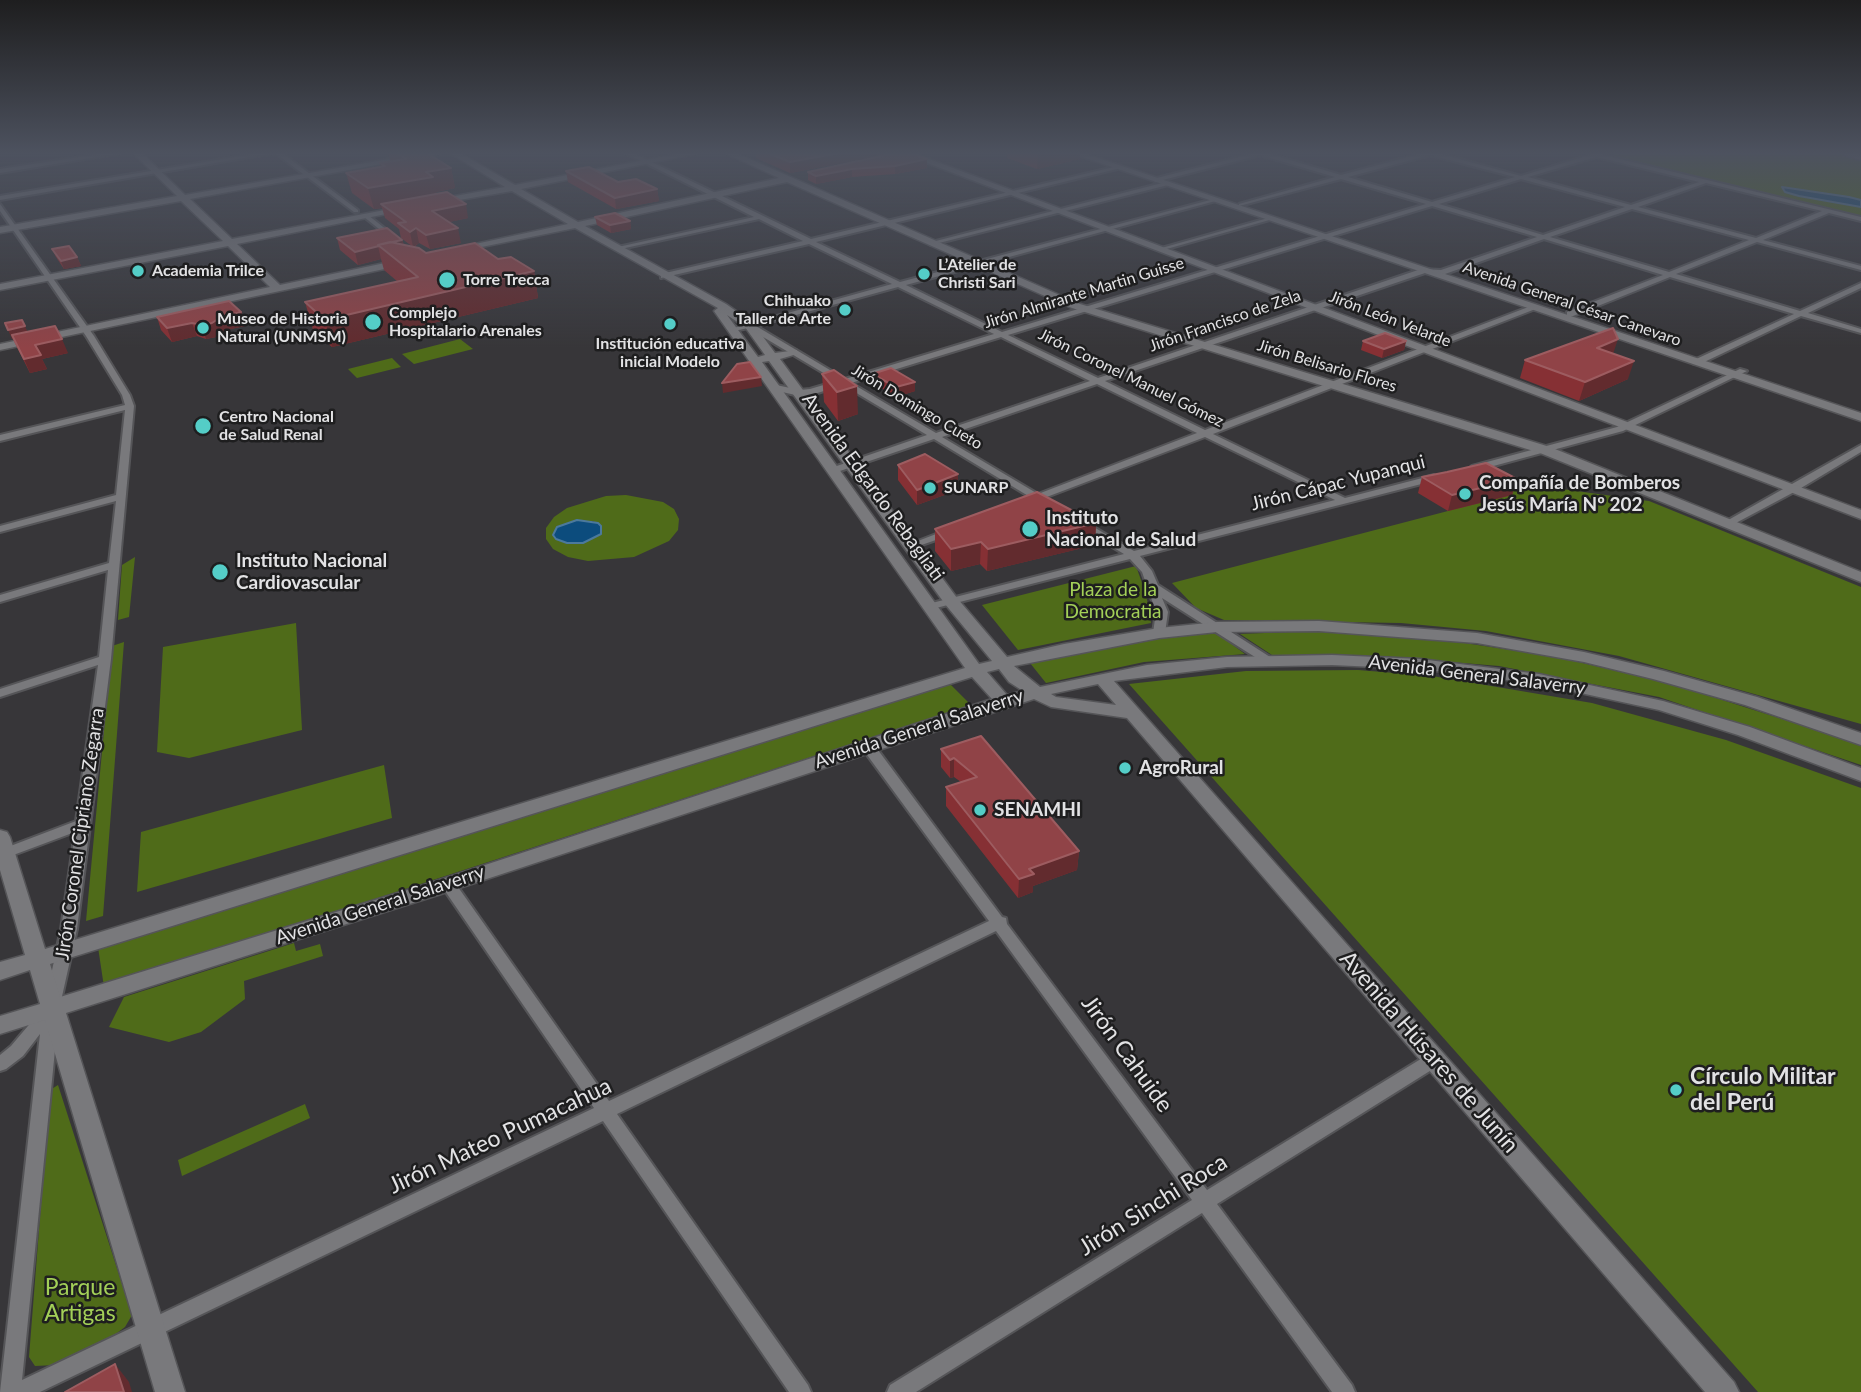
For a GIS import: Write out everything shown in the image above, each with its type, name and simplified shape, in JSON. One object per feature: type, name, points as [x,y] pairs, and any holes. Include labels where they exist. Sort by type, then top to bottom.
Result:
[{"type":"main road","points":[[0,230],[67,218]]},
{"type":"main road","points":[[204,218],[277,288]]},
{"type":"main road","points":[[0,287],[47,274],[324,218]]},
{"type":"main road","points":[[226,239],[354,218]]},
{"type":"main road","name":"Jirón Domingo Cueto","points":[[564,218],[749,325]]},
{"type":"main road","points":[[447,253],[609,218]]},
{"type":"main road","name":"Jirón Belisario Flores","points":[[876,218],[1085,309],[1545,450],[1861,577]]},
{"type":"main road","name":"Jirón León Velarde","points":[[1079,218],[1861,515]]},
{"type":"main road","name":"Avenida General César Canevaro","points":[[1267,218],[1442,272],[1700,360]]},
{"type":"main road","name":"Avenida General César Canevaro","points":[[1277,218],[1534,308],[1859,413]]},
{"type":"main road","points":[[0,347],[420,258]]},
{"type":"main road","points":[[0,278],[47,274]]},
{"type":"main road","name":"Avenida Edgardo Rebagliati","points":[[706,299],[734,329],[975,670],[1003,701]]},
{"type":"main road","name":"Avenida Edgardo Rebagliati","points":[[749,325],[951,601],[1001,663],[1033,693]]},
{"type":"main road","points":[[757,362],[793,352]]},
{"type":"main road","name":"Avenida General Salaverry","points":[[0,971],[975,670],[1158,633],[1217,627],[1381,629],[1514,644],[1584,657],[1710,689],[1861,739]]},
{"type":"main road","name":"Avenida General Salaverry","points":[[0,1026],[448,884],[1003,701],[1102,678],[1182,665],[1266,660],[1420,664],[1587,687],[1744,731],[1861,775]]},
{"type":"main road","name":"Avenida Húsares de Junín","points":[[1102,678],[1724,1392]]},
{"type":"main road","points":[[1033,693],[1051,702],[1133,713]]},
{"type":"main road","points":[[2,849],[170,1392]]},
{"type":"street","points":[[0,438],[130,406],[85,329],[9,218]]},
{"type":"street","points":[[368,218],[399,242]]},
{"type":"street","points":[[618,249],[757,218]]},
{"type":"street","name":"Jirón Coronel Manuel Gómez","points":[[763,218],[1208,432],[1344,501]]},
{"type":"street","points":[[664,276],[908,218]]},
{"type":"street","points":[[931,243],[1032,218]]},
{"type":"street","points":[[734,329],[1149,218]]},
{"type":"street","name":"Jirón Almirante Martin Guisse","points":[[776,388],[800,393],[844,382],[1387,218]]},
{"type":"street","points":[[1479,218],[1861,331]]},
{"type":"street","name":"Jirón Francisco de Zela","points":[[834,470],[1424,271],[1442,272],[1599,218]]},
{"type":"street","points":[[1673,218],[1861,268]]},
{"type":"street","points":[[1570,314],[1811,218]]},
{"type":"street","points":[[1161,249],[1270,219]]},
{"type":"street","points":[[1700,360],[1861,285]]},
{"type":"street","points":[[1012,508],[1534,308]]},
{"type":"street","name":"Jirón Domingo Cueto","points":[[749,325],[1049,505]]},
{"type":"street","points":[[1462,471],[1628,426],[1739,373]]},
{"type":"street","name":"Jirón Coronel Cipriano Zegarra","points":[[10,1392],[51,1010],[64,951],[105,659],[130,406]]},
{"type":"street","points":[[1728,523],[1793,489],[1861,448]]},
{"type":"street","name":"Jirón Cápac Yupanqui","points":[[932,606],[1449,474]]},
{"type":"street","points":[[0,529],[122,496]]},
{"type":"street","points":[[1073,519],[1133,555],[1147,570],[1162,612],[1158,633]]},
{"type":"street","points":[[910,546],[961,527]]},
{"type":"street","points":[[0,599],[115,565]]},
{"type":"street","points":[[1155,588],[1266,660]]},
{"type":"street","points":[[0,693],[105,659]]},
{"type":"street","name":"Jirón Cahuide","points":[[867,745],[1001,922],[1345,1392]]},
{"type":"street","points":[[2,849],[83,824]]},
{"type":"street","points":[[448,884],[801,1392]]},
{"type":"street","name":"Jirón Mateo Pumacahua","points":[[18,1392],[1001,922]]},
{"type":"street","points":[[0,1065],[17,1051],[51,1010]]},
{"type":"street","name":"Jirón Sinchi Roca","points":[[897,1392],[1434,1059]]},
{"type":"green space","points":[[460,339],[473,349],[414,364],[402,354]]},
{"type":"green space","points":[[392,358],[401,367],[357,378],[348,369]]},
{"type":"green space","points":[[1482,478],[1649,501],[1861,587],[1861,724],[1619,656],[1486,631],[1401,623],[1224,620],[1196,608],[1172,583],[1448,511]]},
{"type":"green space","points":[[626,495],[663,502],[674,509],[679,519],[678,530],[669,541],[634,557],[588,561],[568,557],[553,549],[546,539],[546,528],[554,517],[567,508],[606,496]],"holes":[[[593,521],[601,526],[601,534],[583,543],[567,543],[554,535],[557,527]]]},
{"type":"green space","points":[[135,557],[129,617],[118,620],[122,565]]},
{"type":"green space","name":"Plaza de la Democratia","points":[[1136,566],[1146,594],[1151,623],[1018,650],[982,605]]},
{"type":"green space","points":[[296,623],[302,730],[189,758],[157,752],[163,647]]},
{"type":"green space","points":[[1312,631],[1458,642],[1557,657],[1672,684],[1861,744],[1861,765],[1659,697],[1499,666],[1380,656],[1272,655],[1240,634]]},
{"type":"green space","points":[[1190,634],[1218,634],[1245,654],[1144,662],[1046,683],[1030,663],[1092,649]]},
{"type":"green space","points":[[124,642],[103,916],[86,921],[112,646]]},
{"type":"green space","name":"Círculo Militar del Perú","points":[[1358,670],[1432,676],[1592,703],[1726,740],[1861,788],[1861,1392],[1758,1392],[1129,684],[1246,671]]},
{"type":"green space","points":[[947,681],[971,705],[104,987],[98,947]]},
{"type":"green space","points":[[384,765],[392,818],[137,892],[141,832]]},
{"type":"green space","points":[[294,943],[296,951],[320,944],[323,956],[244,981],[245,999],[201,1032],[169,1042],[109,1027],[124,997]]},
{"type":"green space","name":"Parque Artigas","points":[[58,1085],[132,1315],[125,1327],[113,1336],[56,1365],[35,1366],[29,1357],[50,1090]]},
{"type":"green space","points":[[305,1104],[310,1118],[182,1176],[178,1160]]},
{"type":"water","points":[[577,520],[598,523],[601,526],[601,534],[583,543],[567,543],[556,539],[553,535],[557,527]]},
{"type":"building","points":[[400,218],[443,218],[458,228],[426,235],[416,228],[410,232],[398,223],[406,222]]},
{"type":"building","points":[[597,218],[624,218],[630,221],[610,225]]},
{"type":"building","points":[[387,228],[402,240],[355,252],[337,238]]},
{"type":"building","points":[[390,242],[419,248],[426,253],[475,243],[498,259],[511,257],[534,271],[325,320],[305,302],[418,277],[378,245]]},
{"type":"building","points":[[69,246],[77,257],[61,261],[52,249]]},
{"type":"building","points":[[229,301],[241,312],[221,317],[212,323],[192,323],[167,328],[157,317]]},
{"type":"building","points":[[22,320],[25,326],[8,330],[5,323]]},
{"type":"building","points":[[55,326],[62,339],[35,345],[41,355],[24,359],[12,335]]},
{"type":"building","points":[[1613,328],[1618,339],[1597,348],[1634,361],[1585,382],[1525,360]]},
{"type":"building","points":[[1385,333],[1406,341],[1384,349],[1363,341]]},
{"type":"building","points":[[750,362],[761,377],[722,383],[737,364]]},
{"type":"building","points":[[891,368],[915,382],[896,387],[872,374]]},
{"type":"building","points":[[834,370],[857,386],[837,392],[822,374]]},
{"type":"building","points":[[925,454],[958,474],[917,490],[898,465]]},
{"type":"building","points":[[1486,463],[1517,479],[1452,495],[1422,477],[1447,472]]},
{"type":"building","points":[[1037,492],[1096,523],[988,549],[981,542],[951,549],[935,529]]},
{"type":"building","points":[[981,736],[1079,851],[1029,869],[1034,874],[1019,879],[946,787],[977,777],[954,758],[950,760],[941,749]]},
{"type":"building","points":[[115,1364],[124,1392],[65,1392]]},
{"type":"place","name":"Academia Trilce","points":[[138,271]]},
{"type":"place","name":"L’Atelier de Christi Sari","points":[[924,274]]},
{"type":"place","name":"Torre Trecca","points":[[447,280]]},
{"type":"place","name":"Chihuako Taller de Arte","points":[[845,310]]},
{"type":"place","name":"Complejo Hospitalario Arenales","points":[[373,322]]},
{"type":"place","name":"Institución educativa inicial Modelo","points":[[670,324]]},
{"type":"place","name":"Museo de Historia Natural (UNMSM)","points":[[203,328]]},
{"type":"place","name":"Centro Nacional de Salud Renal","points":[[203,426]]},
{"type":"place","name":"SUNARP","points":[[930,488]]},
{"type":"place","name":"Compañía de Bomberos Jesús María Nº 202","points":[[1465,494]]},
{"type":"place","name":"Instituto Nacional de Salud","points":[[1030,529]]},
{"type":"place","name":"Instituto Nacional Cardiovascular","points":[[220,572]]},
{"type":"place","name":"AgroRural","points":[[1125,768]]},
{"type":"place","name":"SENAMHI","points":[[980,810]]},
{"type":"place","name":"Círculo Militar del Perú","points":[[1676,1090]]}]
